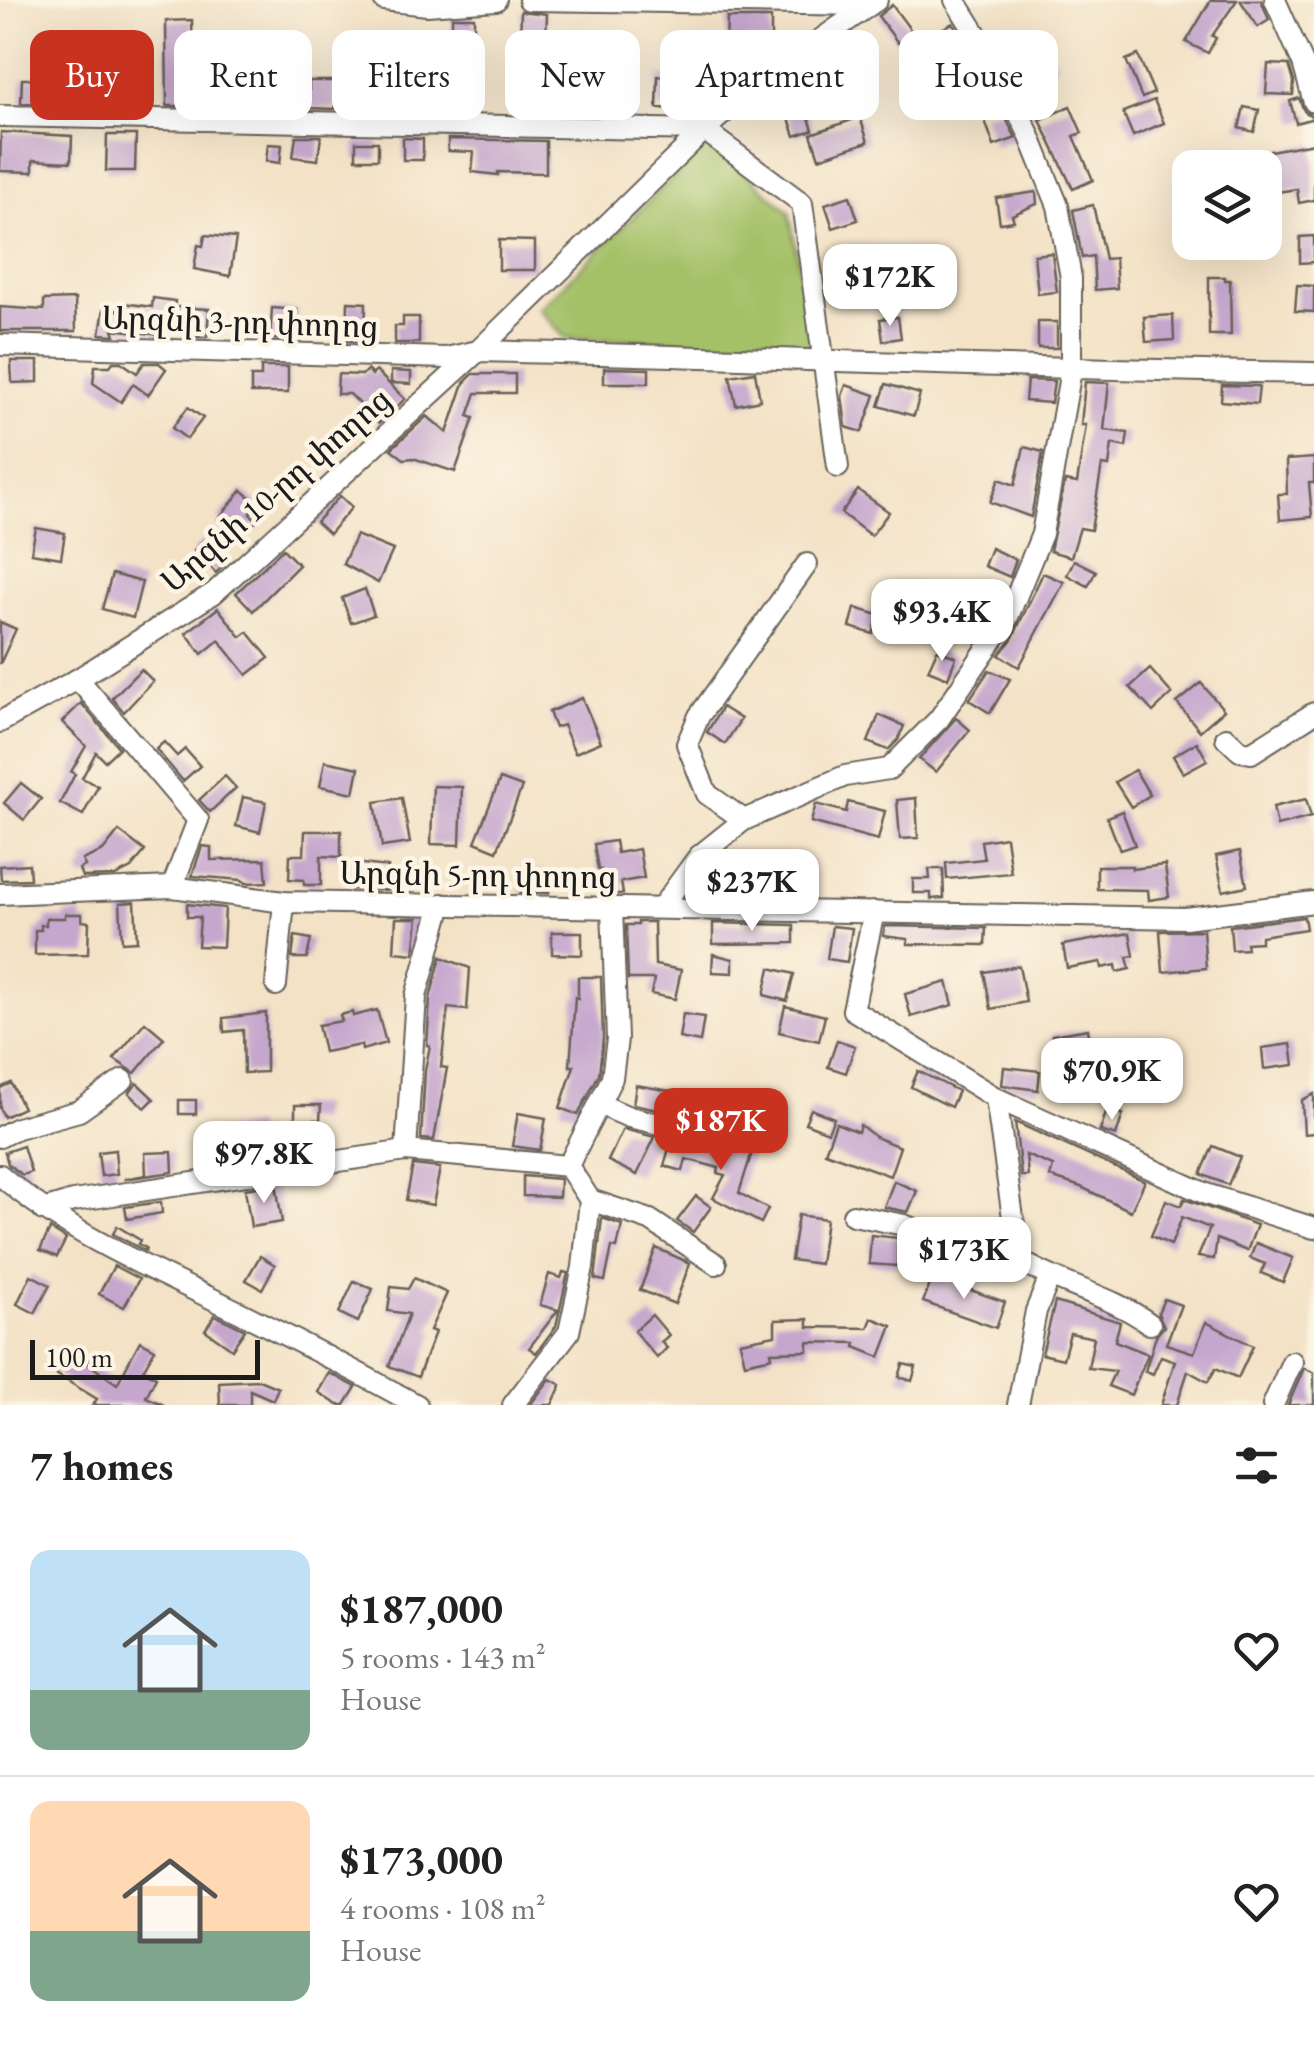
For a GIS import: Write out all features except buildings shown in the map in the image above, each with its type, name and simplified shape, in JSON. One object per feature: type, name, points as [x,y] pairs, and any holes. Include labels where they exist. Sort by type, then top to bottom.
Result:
[{"type":"street","points":[[384,0],[427,5],[496,0]]},
{"type":"street","points":[[529,0],[872,2]]},
{"type":"street","points":[[661,908],[700,856],[744,820],[845,776],[889,769],[938,719],[1007,619],[1042,534],[1071,370],[1070,278],[1058,206],[1028,132],[991,58],[955,0]]},
{"type":"street","points":[[1275,0],[1303,63],[1314,102]]},
{"type":"street","name":"Արզնի 10-րդ փողոց","points":[[0,722],[78,679],[214,593],[478,352],[704,130],[760,82],[872,2]]},
{"type":"street","points":[[0,116],[704,130],[802,203],[838,467]]},
{"type":"street","name":"Արզնի 3-րդ փողոց","points":[[0,345],[446,358],[478,352],[825,358],[1071,370],[1314,374]]},
{"type":"street","points":[[744,820],[707,794],[687,744],[699,716],[807,564]]},
{"type":"street","points":[[78,679],[198,820],[172,887]]},
{"type":"street","points":[[1226,738],[1240,751],[1251,752],[1314,713]]},
{"type":"street","name":"Արզնի 5-րդ փողոց","points":[[0,894],[172,887],[284,902],[1185,918],[1314,902]]},
{"type":"street","points":[[276,985],[284,902]]},
{"type":"street","points":[[406,1151],[416,996],[442,904]]},
{"type":"street","points":[[568,1166],[612,1078],[617,1039],[612,908]]},
{"type":"street","points":[[874,912],[854,1010],[996,1098],[1206,1194],[1314,1228]]},
{"type":"street","points":[[0,1137],[16,1128],[79,1112],[123,1080]]},
{"type":"street","points":[[996,1098],[1019,1260]]},
{"type":"street","points":[[599,1104],[629,1116],[713,1136]]},
{"type":"street","points":[[43,1210],[74,1201],[406,1151],[568,1166]]},
{"type":"street","points":[[568,1166],[590,1200],[650,1220],[716,1264]]},
{"type":"street","points":[[0,1175],[43,1210],[129,1259],[326,1354],[417,1405]]},
{"type":"street","points":[[513,1405],[570,1332],[583,1268],[590,1200]]},
{"type":"street","points":[[852,1215],[904,1225],[983,1256],[1019,1260],[1049,1279],[1130,1309],[1150,1324]]},
{"type":"street","points":[[1018,1405],[1036,1312],[1049,1279]]},
{"type":"street","points":[[1273,1405],[1292,1362]]},
{"type":"green space","points":[[710,141],[789,212],[814,346],[565,338],[539,309]]}]
